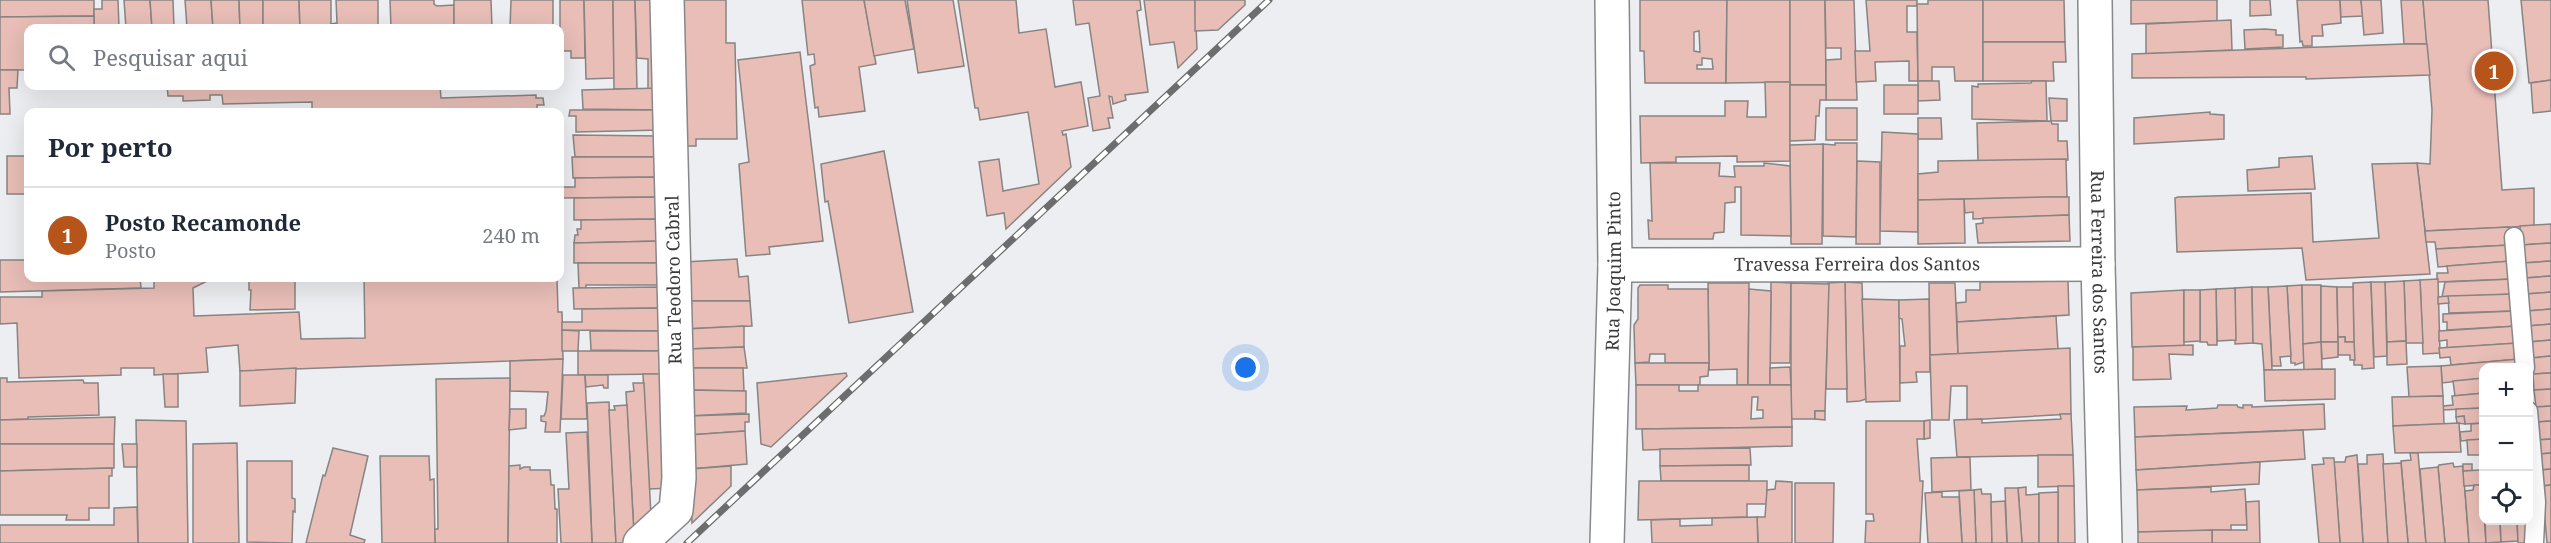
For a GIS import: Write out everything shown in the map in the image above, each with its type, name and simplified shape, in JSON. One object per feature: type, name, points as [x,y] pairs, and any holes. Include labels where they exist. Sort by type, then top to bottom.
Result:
[{"type":"street","name":"Rua Teodoro Cabral","points":[[640,543],[676,510],[680,478],[668,0]]},
{"type":"street","name":"Rua Joaquim Pinto","points":[[1607,543],[1615,266],[1612,0]]},
{"type":"street","name":"Rua Ferreira dos Santos","points":[[2095,0],[2098,264],[2105,543]]},
{"type":"street","name":"Travessa Ferreira dos Santos","points":[[1615,266],[2098,264]]},
{"type":"lane","points":[[2514,237],[2525,363]]},
{"type":"lane","points":[[2529,417],[2536,502],[2534,543]]},
{"type":"building","points":[[0,0],[94,0],[94,16],[0,17]]},
{"type":"building","points":[[102,0],[118,0],[119,24],[94,24],[94,9],[102,9]]},
{"type":"building","points":[[124,0],[150,0],[152,24],[126,24]]},
{"type":"building","points":[[150,0],[173,0],[174,24],[152,24]]},
{"type":"building","points":[[185,0],[211,0],[213,24],[187,24]]},
{"type":"building","points":[[211,0],[239,0],[240,24],[213,24]]},
{"type":"building","points":[[239,0],[263,0],[263,24],[240,24]]},
{"type":"building","points":[[263,0],[299,0],[300,24],[263,24]]},
{"type":"building","points":[[299,0],[331,0],[331,24],[300,24]]},
{"type":"building","points":[[336,0],[378,0],[378,24],[331,24],[337,23]]},
{"type":"building","points":[[390,0],[434,0],[437,6],[454,5],[454,24],[391,24]]},
{"type":"building","points":[[454,0],[491,0],[492,24],[454,24]]},
{"type":"building","points":[[511,0],[553,0],[553,24],[510,24]]},
{"type":"building","points":[[560,0],[584,0],[585,58],[571,58],[571,51],[564,51],[564,24],[560,24]]},
{"type":"building","points":[[584,0],[613,0],[614,78],[586,79]]},
{"type":"building","points":[[613,0],[635,0],[637,89],[614,89]]},
{"type":"building","points":[[635,0],[659,0],[660,88],[648,89],[648,59],[637,58]]},
{"type":"building","points":[[675,0],[726,0],[726,43],[735,43],[737,139],[696,139],[696,146],[676,146]]},
{"type":"building","points":[[802,0],[864,0],[876,64],[859,67],[865,111],[819,117],[818,107],[815,108],[810,66],[815,64],[814,54],[808,55]]},
{"type":"building","points":[[864,0],[905,0],[914,49],[874,56]]},
{"type":"building","points":[[907,0],[953,0],[964,66],[918,73]]},
{"type":"building","points":[[958,0],[1016,0],[1019,33],[1046,29],[1055,87],[1081,82],[1088,126],[1062,131],[1063,135],[1066,134],[1071,167],[1006,229],[1004,213],[987,216],[979,162],[999,159],[1003,191],[1039,184],[1028,112],[980,120],[978,108],[975,108]]},
{"type":"building","points":[[1073,0],[1140,0],[1141,10],[1137,11],[1148,92],[1125,95],[1126,100],[1113,104],[1112,97],[1109,96],[1113,118],[1108,118],[1110,128],[1093,131],[1088,98],[1100,96],[1089,23],[1076,25]]},
{"type":"building","points":[[1144,0],[1195,0],[1197,49],[1178,68],[1174,42],[1150,45]]},
{"type":"building","points":[[1195,0],[1245,0],[1245,5],[1218,30],[1195,31]]},
{"type":"building","points":[[1640,0],[1727,0],[1726,83],[1645,83],[1644,51],[1640,51]],"holes":[[[1699,31],[1700,52],[1694,51],[1694,32]],[[1702,58],[1712,59],[1713,69],[1697,69],[1697,65],[1702,65]]]},
{"type":"building","points":[[1727,0],[1790,0],[1790,82],[1726,83]]},
{"type":"building","points":[[1790,0],[1825,0],[1826,85],[1790,85]]},
{"type":"building","points":[[1825,0],[1854,0],[1857,100],[1826,100],[1826,60],[1841,59],[1841,48],[1826,48]]},
{"type":"building","points":[[1866,0],[1917,0],[1917,6],[1907,6],[1907,32],[1917,32],[1918,81],[1909,81],[1909,61],[1875,62],[1876,81],[1856,82],[1855,51],[1870,51]]},
{"type":"building","points":[[1928,0],[1983,0],[1983,81],[1955,81],[1954,67],[1932,67],[1932,81],[1918,81],[1917,4],[1928,4]]},
{"type":"building","points":[[1983,0],[2064,0],[2065,42],[1983,42]]},
{"type":"building","points":[[2131,0],[2217,0],[2217,21],[2131,24]]},
{"type":"building","points":[[2250,0],[2270,0],[2271,15],[2250,16]]},
{"type":"building","points":[[2297,0],[2340,0],[2341,23],[2322,25],[2323,36],[2312,36],[2312,46],[2303,46],[2302,41],[2300,42]]},
{"type":"building","points":[[2340,0],[2361,0],[2363,16],[2341,17]]},
{"type":"building","points":[[2361,0],[2381,0],[2383,33],[2364,35]]},
{"type":"building","points":[[2401,0],[2423,0],[2427,44],[2404,44]]},
{"type":"building","points":[[2423,0],[2488,0],[2502,190],[2534,188],[2534,226],[2425,231],[2417,163],[2430,164],[2432,110]]},
{"type":"building","points":[[2521,0],[2551,0],[2551,80],[2529,83]]},
{"type":"building","points":[[94,16],[94,24],[24,24],[24,70],[0,70],[0,17]]},
{"type":"building","points":[[2231,20],[2232,50],[2146,54],[2146,24]]},
{"type":"building","points":[[2244,30],[2276,30],[2276,35],[2283,35],[2283,47],[2245,49]]},
{"type":"building","points":[[1983,42],[2065,42],[2066,62],[2053,62],[2054,81],[1983,81]]},
{"type":"building","points":[[2427,44],[2430,75],[2306,79],[2306,77],[2132,78],[2132,54]]},
{"type":"building","points":[[800,52],[823,241],[769,247],[770,254],[746,256],[739,164],[749,162],[738,60]]},
{"type":"building","points":[[0,70],[18,70],[17,88],[9,88],[10,114],[0,114]]},
{"type":"building","points":[[2551,80],[2551,111],[2533,113],[2531,83]]},
{"type":"building","points":[[1918,81],[1939,81],[1940,100],[1918,101]]},
{"type":"building","points":[[2032,81],[2046,81],[2047,121],[1972,119],[1972,86],[2031,83]]},
{"type":"building","points":[[1765,82],[1790,82],[1790,161],[1737,162],[1737,156],[1676,157],[1676,162],[1641,163],[1640,116],[1725,116],[1725,101],[1748,101],[1747,117],[1766,117]]},
{"type":"building","points":[[1790,85],[1826,85],[1826,100],[1820,100],[1819,116],[1816,116],[1815,140],[1790,141]]},
{"type":"building","points":[[1884,85],[1918,85],[1918,114],[1884,114]]},
{"type":"building","points":[[660,88],[661,110],[583,109],[582,90]]},
{"type":"building","points":[[167,90],[440,90],[441,98],[536,95],[536,98],[543,98],[544,105],[537,105],[537,108],[312,108],[312,102],[223,104],[222,95],[210,95],[210,100],[183,101],[183,96],[168,96]]},
{"type":"building","points":[[2049,98],[2067,99],[2067,121],[2051,121]]},
{"type":"building","points":[[1826,108],[1857,108],[1857,140],[1826,140]]},
{"type":"building","points":[[570,110],[661,110],[661,130],[576,132],[576,116],[569,116]]},
{"type":"building","points":[[2210,112],[2210,114],[2224,115],[2224,139],[2134,144],[2134,118]]},
{"type":"building","points":[[1918,118],[1941,118],[1942,139],[1918,139]]},
{"type":"building","points":[[2051,121],[2052,124],[2058,124],[2058,141],[2067,141],[2068,160],[1978,161],[1977,123]]},
{"type":"building","points":[[1882,132],[1918,134],[1918,232],[1880,231]]},
{"type":"building","points":[[573,135],[658,136],[659,157],[575,157]]},
{"type":"building","points":[[1835,143],[1857,143],[1856,237],[1823,236],[1823,144],[1835,145]]},
{"type":"building","points":[[1823,144],[1822,244],[1791,244],[1790,145]]},
{"type":"building","points":[[884,151],[913,312],[849,323],[828,201],[825,202],[821,164]]},
{"type":"building","points":[[7,156],[24,156],[24,194],[7,194]]},
{"type":"building","points":[[2312,156],[2315,189],[2248,191],[2247,170],[2279,167],[2279,158]]},
{"type":"building","points":[[572,157],[659,157],[659,177],[573,178]]},
{"type":"building","points":[[2066,159],[2067,197],[1918,200],[1918,174],[1938,172],[1938,161]]},
{"type":"building","points":[[1857,161],[1880,162],[1880,244],[1856,244]]},
{"type":"building","points":[[1650,163],[1720,163],[1719,176],[1735,177],[1734,166],[1764,166],[1764,163],[1790,166],[1791,236],[1741,235],[1741,187],[1735,187],[1735,202],[1725,203],[1724,232],[1714,233],[1713,239],[1649,239],[1648,220],[1652,221]]},
{"type":"building","points":[[2417,163],[2430,274],[2306,280],[2302,248],[2177,252],[2175,198],[2178,197],[2311,193],[2313,242],[2379,238],[2372,164]]},
{"type":"building","points":[[659,177],[660,197],[564,198],[564,187],[575,187],[575,178]]},
{"type":"building","points":[[660,197],[660,219],[574,220],[574,198]]},
{"type":"building","points":[[2069,197],[2069,215],[1973,219],[1973,212],[1965,213],[1964,199]]},
{"type":"building","points":[[1964,199],[1965,243],[1918,244],[1918,200]]},
{"type":"building","points":[[2069,215],[2070,241],[1978,243],[1976,224],[1983,223],[1983,218]]},
{"type":"building","points":[[660,219],[661,241],[574,243],[575,235],[578,235],[577,229],[581,229],[581,220]]},
{"type":"building","points":[[2551,224],[2551,243],[2522,245],[2520,226]]},
{"type":"building","points":[[2509,227],[2510,245],[2436,249],[2435,242],[2426,242],[2425,231]]},
{"type":"building","points":[[661,241],[661,263],[574,263],[574,243]]},
{"type":"building","points":[[2551,243],[2551,261],[2523,263],[2522,245]]},
{"type":"building","points":[[2510,245],[2511,261],[2438,267],[2436,249]]},
{"type":"building","points":[[737,259],[739,277],[748,276],[750,301],[686,301],[684,262]]},
{"type":"building","points":[[0,260],[24,260],[24,282],[140,282],[141,288],[0,292]]},
{"type":"building","points":[[2511,261],[2513,279],[2437,282],[2437,273],[2448,273],[2447,266]]},
{"type":"building","points":[[2551,261],[2551,276],[2525,278],[2523,263]]},
{"type":"building","points":[[578,263],[661,263],[662,285],[586,285],[586,288],[579,288]]},
{"type":"building","points":[[2551,276],[2551,292],[2526,294],[2525,278]]},
{"type":"building","points":[[2438,279],[2440,353],[2423,354],[2420,280]]},
{"type":"building","points":[[2513,279],[2514,294],[2442,297],[2445,282]]},
{"type":"building","points":[[2420,280],[2423,343],[2406,343],[2404,281]]},
{"type":"building","points":[[2068,281],[2069,315],[1957,322],[1956,303],[1966,302],[1966,290],[1980,290],[1980,282]]},
{"type":"building","points":[[2404,281],[2406,341],[2387,342],[2385,282]]},
{"type":"building","points":[[154,282],[205,282],[193,288],[194,316],[299,312],[301,339],[365,338],[364,282],[557,282],[558,312],[562,312],[563,359],[240,371],[238,345],[206,348],[208,372],[154,375],[154,368],[121,368],[121,375],[19,378],[17,323],[0,324],[0,297],[42,297],[42,291],[154,288]]},
{"type":"building","points":[[249,282],[295,282],[295,309],[250,310],[251,290],[249,290]]},
{"type":"building","points":[[1771,282],[1791,283],[1790,363],[1770,363]]},
{"type":"building","points":[[1845,282],[1862,283],[1866,399],[1847,402]]},
{"type":"building","points":[[1845,282],[1847,389],[1826,389],[1828,283]]},
{"type":"building","points":[[2371,282],[2374,368],[2362,369],[2362,365],[2354,365],[2353,283]]},
{"type":"building","points":[[2371,282],[2385,282],[2387,356],[2374,357]]},
{"type":"building","points":[[1708,283],[1749,283],[1748,385],[1737,385],[1737,369],[1709,370]]},
{"type":"building","points":[[1791,283],[1829,284],[1825,411],[1815,411],[1815,419],[1791,419]]},
{"type":"building","points":[[1929,283],[1955,283],[1958,354],[1930,355]]},
{"type":"building","points":[[1640,285],[1668,285],[1668,289],[1708,289],[1709,363],[1665,363],[1665,354],[1650,354],[1649,362],[1635,363],[1634,325],[1638,319],[1638,288]]},
{"type":"building","points":[[2302,285],[2304,362],[2295,365],[2291,363],[2287,286]]},
{"type":"building","points":[[2302,285],[2321,285],[2321,342],[2303,344]]},
{"type":"building","points":[[2287,286],[2291,356],[2280,357],[2281,366],[2272,366],[2268,287]]},
{"type":"building","points":[[2321,286],[2337,287],[2338,342],[2321,342]]},
{"type":"building","points":[[662,287],[662,308],[574,309],[573,288]]},
{"type":"building","points":[[2252,287],[2253,343],[2235,344],[2235,288]]},
{"type":"building","points":[[2252,287],[2268,287],[2272,370],[2264,370],[2262,344],[2253,343]]},
{"type":"building","points":[[2337,287],[2353,287],[2354,342],[2345,342],[2345,337],[2338,337]]},
{"type":"building","points":[[2235,288],[2236,340],[2217,341],[2216,289]]},
{"type":"building","points":[[1749,289],[1771,291],[1770,385],[1748,385]]},
{"type":"building","points":[[2216,289],[2217,345],[2208,345],[2207,342],[2200,342],[2200,290]]},
{"type":"building","points":[[2184,290],[2184,346],[2132,347],[2131,293]]},
{"type":"building","points":[[2184,290],[2200,290],[2200,341],[2184,342]]},
{"type":"building","points":[[2551,292],[2551,309],[2528,311],[2526,294]]},
{"type":"building","points":[[2514,294],[2515,311],[2449,313],[2448,296]]},
{"type":"building","points":[[2448,296],[2449,303],[2438,304],[2438,297]]},
{"type":"building","points":[[1862,299],[1899,300],[1900,401],[1866,402]]},
{"type":"building","points":[[1929,299],[1930,372],[1916,372],[1917,382],[1900,383],[1900,346],[1905,346],[1902,319],[1899,318],[1899,300]]},
{"type":"building","points":[[686,301],[750,301],[752,326],[683,329]]},
{"type":"building","points":[[662,308],[663,331],[562,330],[562,322],[582,322],[582,309]]},
{"type":"building","points":[[2551,309],[2551,324],[2528,326],[2528,311]]},
{"type":"building","points":[[2515,311],[2517,326],[2447,330],[2447,322],[2443,322],[2443,314]]},
{"type":"building","points":[[2056,316],[2058,349],[1958,354],[1957,322]]},
{"type":"building","points":[[2551,324],[2551,340],[2530,342],[2528,326]]},
{"type":"building","points":[[744,326],[744,347],[687,349],[686,329]]},
{"type":"building","points":[[2517,326],[2518,343],[2447,348],[2447,340],[2439,341],[2439,331]]},
{"type":"building","points":[[562,330],[579,331],[578,351],[562,351]]},
{"type":"building","points":[[590,331],[663,331],[663,351],[591,350]]},
{"type":"building","points":[[2338,337],[2345,337],[2345,342],[2354,342],[2355,360],[2350,360],[2350,355],[2338,355]]},
{"type":"building","points":[[2551,340],[2551,356],[2531,358],[2530,342]]},
{"type":"building","points":[[2406,341],[2407,364],[2387,365],[2387,342]]},
{"type":"building","points":[[2321,342],[2338,342],[2338,357],[2322,359]]},
{"type":"building","points":[[2321,342],[2322,369],[2304,370],[2303,344]]},
{"type":"building","points":[[2518,343],[2519,359],[2451,365],[2450,357],[2440,358],[2439,348]]},
{"type":"building","points":[[2193,345],[2193,355],[2169,354],[2171,379],[2133,380],[2133,347]]},
{"type":"building","points":[[744,347],[747,368],[687,368],[687,349]]},
{"type":"building","points":[[2070,348],[2071,414],[1967,420],[1967,386],[1951,386],[1949,420],[1932,420],[1930,355]]},
{"type":"building","points":[[578,351],[663,351],[664,374],[578,375]]},
{"type":"building","points":[[2551,356],[2551,373],[2533,374],[2531,358]]},
{"type":"building","points":[[563,359],[560,432],[545,432],[546,422],[541,421],[541,416],[544,416],[546,411],[548,392],[510,391],[510,361]]},
{"type":"building","points":[[2519,359],[2519,363],[2479,363],[2479,379],[2442,383],[2441,366]]},
{"type":"building","points":[[1635,363],[1709,363],[1708,376],[1700,377],[1700,385],[1636,385]]},
{"type":"building","points":[[2441,366],[2443,396],[2409,397],[2407,367]]},
{"type":"building","points":[[1790,367],[1791,385],[1770,385],[1770,368]]},
{"type":"building","points":[[296,368],[295,403],[240,406],[240,371]]},
{"type":"building","points":[[687,368],[743,368],[744,391],[688,390]]},
{"type":"building","points":[[2335,369],[2335,399],[2265,401],[2264,370]]},
{"type":"building","points":[[846,373],[847,376],[771,447],[761,444],[757,383]]},
{"type":"building","points":[[2551,373],[2551,389],[2534,390],[2533,374]]},
{"type":"building","points":[[163,374],[178,374],[178,407],[165,407]]},
{"type":"building","points":[[643,374],[664,374],[671,488],[649,489]]},
{"type":"building","points":[[563,375],[585,375],[587,419],[561,419]]},
{"type":"building","points":[[585,375],[608,375],[608,388],[604,388],[603,385],[586,387]]},
{"type":"building","points":[[0,378],[7,378],[7,382],[83,380],[84,383],[98,383],[99,415],[0,420]]},
{"type":"building","points":[[510,378],[508,543],[435,543],[434,529],[438,529],[436,379]]},
{"type":"building","points":[[2479,378],[2479,394],[2455,396],[2453,381]]},
{"type":"building","points":[[633,383],[644,383],[651,516],[634,534],[626,392],[634,391]]},
{"type":"building","points":[[1636,385],[1679,385],[1679,391],[1698,391],[1698,385],[1791,385],[1792,427],[1636,429]],"holes":[[[1752,397],[1758,397],[1757,410],[1763,410],[1763,418],[1751,419]]]},
{"type":"building","points":[[2551,389],[2551,406],[2536,407],[2534,390]]},
{"type":"building","points":[[688,390],[746,391],[746,413],[689,416]]},
{"type":"building","points":[[2479,393],[2479,408],[2443,410],[2443,406],[2453,405],[2452,396]]},
{"type":"building","points":[[2443,396],[2444,424],[2393,426],[2392,397]]},
{"type":"building","points":[[609,402],[616,543],[592,543],[587,403]]},
{"type":"building","points":[[2324,404],[2325,429],[2135,437],[2134,407],[2187,406],[2186,410],[2217,408],[2218,405],[2237,405],[2243,408],[2243,405],[2252,405],[2252,407]]},
{"type":"building","points":[[627,405],[634,534],[622,543],[616,543],[609,410],[615,410],[614,406]]},
{"type":"building","points":[[2551,406],[2551,421],[2537,422],[2536,407]]},
{"type":"building","points":[[2479,408],[2479,423],[2465,424],[2464,416],[2456,417],[2456,409]]},
{"type":"building","points":[[510,409],[526,409],[526,428],[509,430]]},
{"type":"building","points":[[1815,411],[1825,411],[1825,420],[1815,419]]},
{"type":"building","points":[[749,414],[749,422],[745,422],[745,431],[689,435],[689,416]]},
{"type":"building","points":[[2060,414],[2071,414],[2073,455],[1957,457],[1954,420],[1982,419],[1982,423],[2061,419]]},
{"type":"building","points":[[2464,416],[2465,424],[2457,423],[2456,417]]},
{"type":"building","points":[[115,417],[114,444],[0,444],[0,420]]},
{"type":"building","points":[[136,420],[186,421],[188,543],[138,543]]},
{"type":"building","points":[[1930,420],[1930,438],[1924,439],[1924,421]]},
{"type":"building","points":[[1866,421],[1924,421],[1924,439],[1917,439],[1920,481],[1923,481],[1920,543],[1865,543],[1866,521],[1874,521],[1873,514],[1866,514]]},
{"type":"building","points":[[2551,421],[2551,439],[2538,440],[2537,422]]},
{"type":"building","points":[[2459,423],[2461,452],[2395,453],[2393,426]]},
{"type":"building","points":[[2479,423],[2479,439],[2461,441],[2460,432],[2471,431],[2471,424]]},
{"type":"building","points":[[1792,427],[1792,446],[1643,450],[1642,429]]},
{"type":"building","points":[[2303,430],[2305,459],[2136,470],[2135,437]]},
{"type":"building","points":[[745,431],[747,464],[690,469],[689,435]]},
{"type":"building","points":[[587,432],[592,543],[561,543],[558,489],[569,489],[566,433]]},
{"type":"building","points":[[2479,439],[2479,455],[2468,455],[2467,440]]},
{"type":"building","points":[[2551,439],[2551,453],[2539,454],[2538,440]]},
{"type":"building","points":[[237,443],[239,543],[193,543],[193,444]]},
{"type":"building","points":[[0,444],[114,444],[114,468],[0,471]]},
{"type":"building","points":[[122,444],[137,444],[137,467],[124,467]]},
{"type":"building","points":[[333,448],[368,456],[350,535],[365,540],[364,543],[306,543],[323,475],[325,476]]},
{"type":"building","points":[[1750,448],[1751,465],[1660,466],[1660,449]]},
{"type":"building","points":[[2410,453],[2418,453],[2426,543],[2408,543],[2401,461],[2411,460]]},
{"type":"building","points":[[2551,453],[2551,469],[2541,470],[2539,454]]},
{"type":"building","points":[[2383,454],[2388,543],[2363,543],[2358,464],[2367,464],[2367,455]]},
{"type":"building","points":[[2038,455],[2073,455],[2074,486],[2038,487]]},
{"type":"building","points":[[2357,455],[2363,543],[2340,543],[2334,462],[2345,462],[2346,457]]},
{"type":"building","points":[[380,456],[429,456],[430,480],[434,479],[435,543],[382,543]]},
{"type":"building","points":[[1970,457],[1971,490],[1932,492],[1931,458]]},
{"type":"building","points":[[2323,458],[2334,458],[2340,543],[2319,543],[2312,465],[2324,464]]},
{"type":"building","points":[[247,461],[292,461],[292,498],[295,499],[295,512],[293,511],[292,543],[247,542]]},
{"type":"building","points":[[2260,462],[2259,484],[2137,490],[2136,470]]},
{"type":"building","points":[[2401,463],[2408,543],[2388,543],[2383,464]]},
{"type":"building","points":[[2453,463],[2454,467],[2463,466],[2469,543],[2445,543],[2438,467]]},
{"type":"building","points":[[2463,464],[2472,464],[2472,471],[2463,471]]},
{"type":"building","points":[[520,465],[520,469],[530,467],[530,470],[550,470],[551,485],[554,485],[555,509],[557,509],[557,543],[508,543],[509,466]]},
{"type":"building","points":[[1749,465],[1749,481],[1661,481],[1660,466]]},
{"type":"building","points":[[731,466],[731,486],[692,523],[690,469]]},
{"type":"building","points":[[2438,467],[2445,543],[2426,543],[2420,469]]},
{"type":"building","points":[[112,468],[112,476],[109,476],[109,508],[89,508],[89,520],[66,520],[67,515],[0,515],[0,471]]},
{"type":"building","points":[[2551,469],[2551,485],[2542,486],[2541,470]]},
{"type":"building","points":[[2479,470],[2479,485],[2464,486],[2463,471]]},
{"type":"building","points":[[1639,481],[1767,481],[1767,504],[1747,504],[1747,517],[1638,520]]},
{"type":"building","points":[[1776,481],[1792,482],[1792,543],[1758,543],[1757,517],[1765,517],[1767,490],[1775,489]]},
{"type":"building","points":[[1795,483],[1834,483],[1833,543],[1795,543]]},
{"type":"building","points":[[2474,485],[2479,485],[2479,525],[2485,525],[2486,543],[2469,543],[2465,491],[2473,490]]},
{"type":"building","points":[[2551,485],[2551,543],[2547,543],[2542,486]]},
{"type":"building","points":[[2058,486],[2074,486],[2075,543],[2058,543]]},
{"type":"building","points":[[2026,487],[2026,495],[2039,494],[2039,543],[2022,543],[2018,488]]},
{"type":"building","points":[[2211,487],[2211,492],[2245,489],[2247,525],[2231,525],[2231,530],[2138,532],[2137,490]]},
{"type":"building","points":[[2005,488],[2018,488],[2022,543],[2007,543]]},
{"type":"building","points":[[1981,489],[1982,494],[1991,494],[1992,543],[1976,543],[1974,490]]},
{"type":"building","points":[[1974,490],[1976,543],[1962,543],[1959,491]]},
{"type":"building","points":[[1942,492],[1942,497],[1959,497],[1962,543],[1928,543],[1925,493]]},
{"type":"building","points":[[2058,492],[2058,543],[2039,543],[2039,493]]},
{"type":"building","points":[[2005,501],[2007,543],[1992,543],[1991,502]]},
{"type":"building","points":[[2259,501],[2260,543],[2212,543],[2212,530],[2247,530],[2246,502]]},
{"type":"building","points":[[137,507],[138,543],[0,543],[0,525],[114,525],[114,508]]},
{"type":"building","points":[[1757,517],[1758,543],[1652,543],[1651,520],[1680,519],[1680,526],[1712,525],[1712,518]]},
{"type":"building","points":[[2485,525],[2500,525],[2501,542],[2486,543]]},
{"type":"building","points":[[2500,525],[2517,525],[2518,541],[2501,542]]},
{"type":"building","points":[[2517,525],[2529,525],[2532,543],[2518,543]]},
{"type":"building","points":[[2212,530],[2212,543],[2138,543],[2138,532]]},
{"type":"railway","points":[[687,543],[1269,0]]},
{"type":"place","name":"Posto Recamonde","points":[[2494,71]]}]
